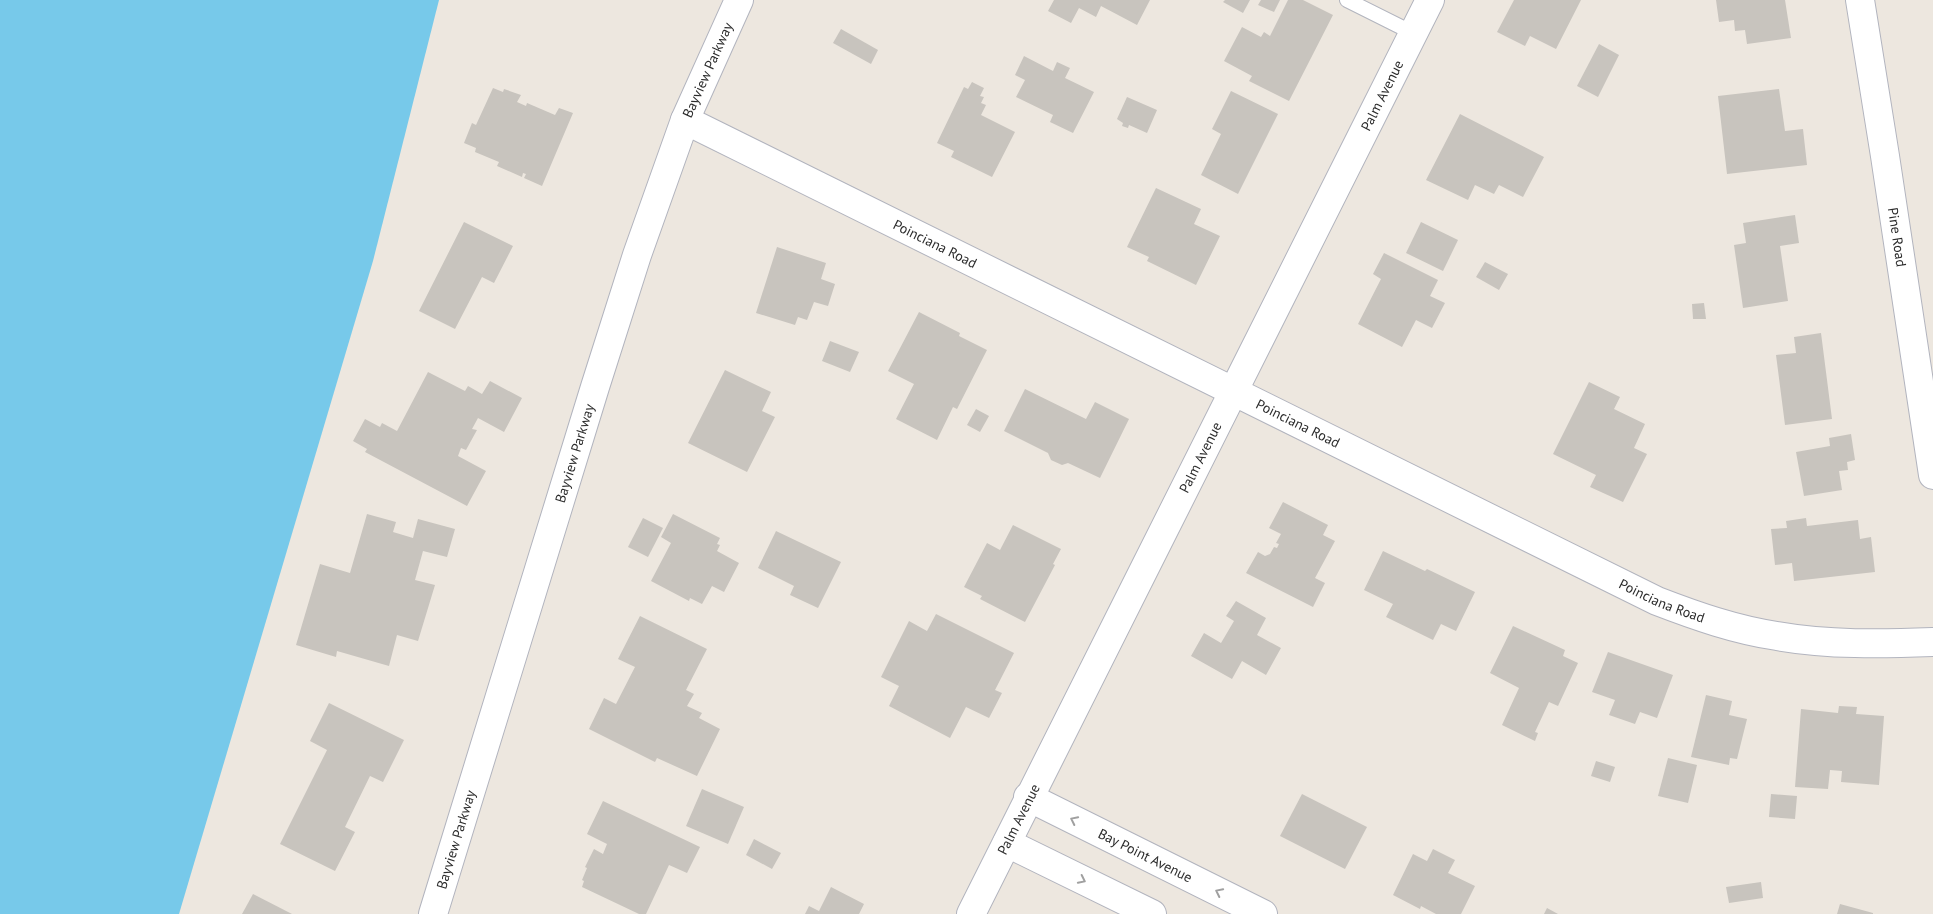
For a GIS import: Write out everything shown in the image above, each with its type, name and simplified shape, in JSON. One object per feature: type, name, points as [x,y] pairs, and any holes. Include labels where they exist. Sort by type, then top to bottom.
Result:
[{"type":"street","name":"Bayview Parkway","points":[[432,914],[637,255],[685,120],[739,0]]},
{"type":"street","name":"Palm Avenue","points":[[971,914],[1028,797],[1430,0]]},
{"type":"street","name":"Pine Road","points":[[1860,0],[1886,156],[1933,475]]},
{"type":"street","name":"Poinciana Road","points":[[685,120],[1657,602],[1696,616],[1778,636],[1888,644],[1933,642]]},
{"type":"street","name":"Bay Point Avenue","points":[[1028,797],[1263,914]]},
{"type":"street","points":[[1007,843],[1152,914]]},
{"type":"lane","points":[[1347,0],[1413,33]]},
{"type":"water","points":[[0,0],[439,0],[373,261],[179,914],[0,914]]},
{"type":"building","points":[[1054,0],[1150,0],[1137,25],[1101,6],[1096,17],[1079,8],[1071,23],[1048,11]]},
{"type":"building","points":[[1225,0],[1250,0],[1243,13],[1223,2]]},
{"type":"building","points":[[1261,0],[1280,0],[1274,12],[1258,5]]},
{"type":"building","points":[[1288,0],[1303,0],[1333,15],[1289,101],[1249,81],[1252,76],[1224,61],[1242,27],[1261,37],[1264,32],[1270,36]]},
{"type":"building","points":[[1514,0],[1581,0],[1556,49],[1530,36],[1525,46],[1497,32]]},
{"type":"building","points":[[1716,0],[1785,0],[1791,38],[1747,44],[1745,30],[1735,31],[1734,20],[1719,22]]},
{"type":"building","points":[[841,29],[878,50],[871,64],[833,43]]},
{"type":"building","points":[[1599,44],[1619,55],[1598,97],[1577,86]]},
{"type":"building","points":[[1024,56],[1053,71],[1057,62],[1070,68],[1065,78],[1094,92],[1073,133],[1050,122],[1053,115],[1016,97],[1025,80],[1015,75]]},
{"type":"building","points":[[972,82],[984,88],[980,96],[984,97],[981,103],[986,105],[981,115],[1015,132],[992,177],[951,157],[954,151],[937,143],[964,87],[968,89]]},
{"type":"building","points":[[493,88],[503,92],[504,89],[521,95],[517,102],[526,106],[527,103],[555,115],[559,108],[573,113],[542,186],[524,178],[526,174],[523,173],[522,177],[497,166],[499,162],[475,152],[476,148],[464,143],[472,123],[476,125]]},
{"type":"building","points":[[1779,89],[1785,131],[1803,129],[1807,165],[1727,174],[1718,96]]},
{"type":"building","points":[[1231,91],[1278,114],[1238,194],[1201,175],[1221,134],[1212,129]]},
{"type":"building","points":[[1127,97],[1157,110],[1147,133],[1129,125],[1128,128],[1122,126],[1123,123],[1117,119]]},
{"type":"building","points":[[1460,114],[1544,157],[1523,197],[1499,185],[1494,194],[1475,185],[1468,200],[1426,180]]},
{"type":"building","points":[[1156,188],[1201,209],[1194,224],[1220,236],[1196,285],[1147,261],[1149,257],[1127,247]]},
{"type":"building","points":[[1795,215],[1799,243],[1780,246],[1788,301],[1743,308],[1734,245],[1746,243],[1743,223]]},
{"type":"building","points":[[464,222],[513,246],[494,283],[482,277],[455,329],[419,311]]},
{"type":"building","points":[[1421,222],[1458,240],[1443,271],[1406,253]]},
{"type":"building","points":[[777,247],[826,263],[821,279],[835,284],[828,306],[814,302],[807,320],[798,317],[795,325],[756,313]]},
{"type":"building","points":[[1384,253],[1438,280],[1430,296],[1445,303],[1432,328],[1416,320],[1402,347],[1358,324],[1381,279],[1373,274]]},
{"type":"building","points":[[1485,262],[1508,274],[1499,290],[1476,277]]},
{"type":"building","points":[[1704,303],[1706,319],[1693,319],[1692,304]]},
{"type":"building","points":[[919,312],[960,333],[959,336],[987,350],[957,409],[953,407],[937,440],[896,419],[914,384],[888,371]]},
{"type":"building","points":[[1821,333],[1832,419],[1785,425],[1776,355],[1796,353],[1794,337]]},
{"type":"building","points":[[830,341],[859,352],[850,372],[822,361]]},
{"type":"building","points":[[725,370],[771,392],[762,411],[775,417],[747,472],[688,443]]},
{"type":"building","points":[[428,372],[465,391],[468,386],[482,394],[490,381],[522,398],[504,432],[478,418],[472,429],[477,430],[466,450],[461,448],[458,456],[486,471],[467,506],[365,452],[367,449],[353,441],[365,419],[380,427],[382,423],[397,431]]},
{"type":"building","points":[[1589,382],[1620,397],[1614,409],[1645,424],[1634,448],[1647,454],[1623,502],[1590,487],[1596,475],[1553,454]]},
{"type":"building","points":[[1025,389],[1086,419],[1095,402],[1129,419],[1100,478],[1068,463],[1062,465],[1051,460],[1048,453],[1004,431]]},
{"type":"building","points":[[976,409],[989,416],[980,432],[967,425]]},
{"type":"building","points":[[1851,434],[1855,460],[1847,462],[1848,470],[1839,471],[1842,490],[1804,496],[1796,452],[1830,446],[1829,438]]},
{"type":"building","points":[[1283,502],[1328,525],[1323,535],[1335,541],[1315,578],[1325,583],[1313,607],[1246,573],[1258,552],[1265,556],[1270,554],[1274,547],[1277,548],[1279,544],[1276,543],[1281,534],[1269,528]]},
{"type":"building","points":[[367,514],[396,522],[393,532],[413,538],[418,519],[455,529],[447,557],[423,551],[415,580],[435,585],[418,641],[397,635],[389,666],[337,651],[336,657],[296,645],[320,564],[350,573]]},
{"type":"building","points":[[673,514],[720,538],[717,544],[720,545],[717,551],[739,563],[724,592],[712,586],[702,604],[690,598],[689,601],[651,581],[671,543],[661,537]]},
{"type":"building","points":[[643,518],[663,528],[648,557],[628,547]]},
{"type":"building","points":[[1806,518],[1807,526],[1858,520],[1860,539],[1871,537],[1875,572],[1794,581],[1792,563],[1775,565],[1771,529],[1787,528],[1786,521]]},
{"type":"building","points":[[1013,525],[1061,549],[1053,564],[1055,565],[1025,622],[980,599],[982,596],[964,587],[987,543],[1000,550]]},
{"type":"building","points":[[776,531],[841,562],[818,608],[790,595],[794,586],[758,568]]},
{"type":"building","points":[[1383,551],[1475,592],[1456,631],[1441,624],[1433,640],[1386,617],[1393,604],[1364,590]]},
{"type":"building","points":[[1236,601],[1266,618],[1257,635],[1281,648],[1266,675],[1242,661],[1232,679],[1191,656],[1204,633],[1221,643],[1234,621],[1226,616]]},
{"type":"building","points":[[936,614],[1014,653],[995,690],[1002,693],[989,718],[966,707],[950,738],[889,706],[899,686],[881,677],[909,621],[927,631]]},
{"type":"building","points":[[640,616],[707,649],[686,690],[694,694],[687,706],[702,713],[699,718],[720,729],[697,776],[657,758],[655,762],[589,729],[604,698],[616,704],[635,667],[618,659]]},
{"type":"building","points":[[1513,626],[1565,650],[1563,656],[1578,663],[1558,706],[1549,702],[1535,732],[1538,733],[1535,741],[1502,725],[1519,688],[1490,673]]},
{"type":"building","points":[[1608,652],[1673,675],[1657,718],[1640,712],[1635,724],[1609,715],[1615,700],[1592,692]]},
{"type":"building","points":[[1706,695],[1732,701],[1729,715],[1747,719],[1737,759],[1730,758],[1729,765],[1691,757]]},
{"type":"building","points":[[329,703],[404,740],[383,782],[370,776],[345,827],[355,832],[335,871],[280,844],[327,750],[310,741]]},
{"type":"building","points":[[1839,706],[1857,707],[1856,714],[1884,716],[1879,785],[1841,782],[1842,771],[1830,770],[1828,789],[1795,787],[1801,709],[1838,713]]},
{"type":"building","points":[[1668,758],[1697,765],[1688,803],[1658,796]]},
{"type":"building","points":[[1596,761],[1615,767],[1610,782],[1591,776]]},
{"type":"building","points":[[702,789],[744,807],[728,844],[686,826]]},
{"type":"building","points":[[1302,794],[1367,827],[1345,869],[1280,836]]},
{"type":"building","points":[[1771,794],[1797,796],[1795,819],[1769,817]]},
{"type":"building","points":[[603,801],[700,847],[687,873],[669,865],[646,914],[639,914],[582,887],[584,881],[582,880],[587,868],[585,867],[594,849],[603,854],[607,844],[587,834]]},
{"type":"building","points":[[754,839],[781,853],[772,869],[746,855]]},
{"type":"building","points":[[1433,849],[1455,860],[1448,873],[1475,886],[1461,914],[1436,914],[1421,906],[1420,909],[1393,895],[1413,854],[1427,861]]},
{"type":"building","points":[[1761,882],[1763,898],[1729,903],[1726,887]]},
{"type":"building","points":[[831,887],[864,904],[859,914],[805,914],[809,906],[819,911]]},
{"type":"building","points":[[253,894],[292,914],[242,914]]},
{"type":"building","points":[[1840,904],[1873,913],[1873,914],[1837,914]]},
{"type":"building","points":[[1547,908],[1558,914],[1544,914]]}]
